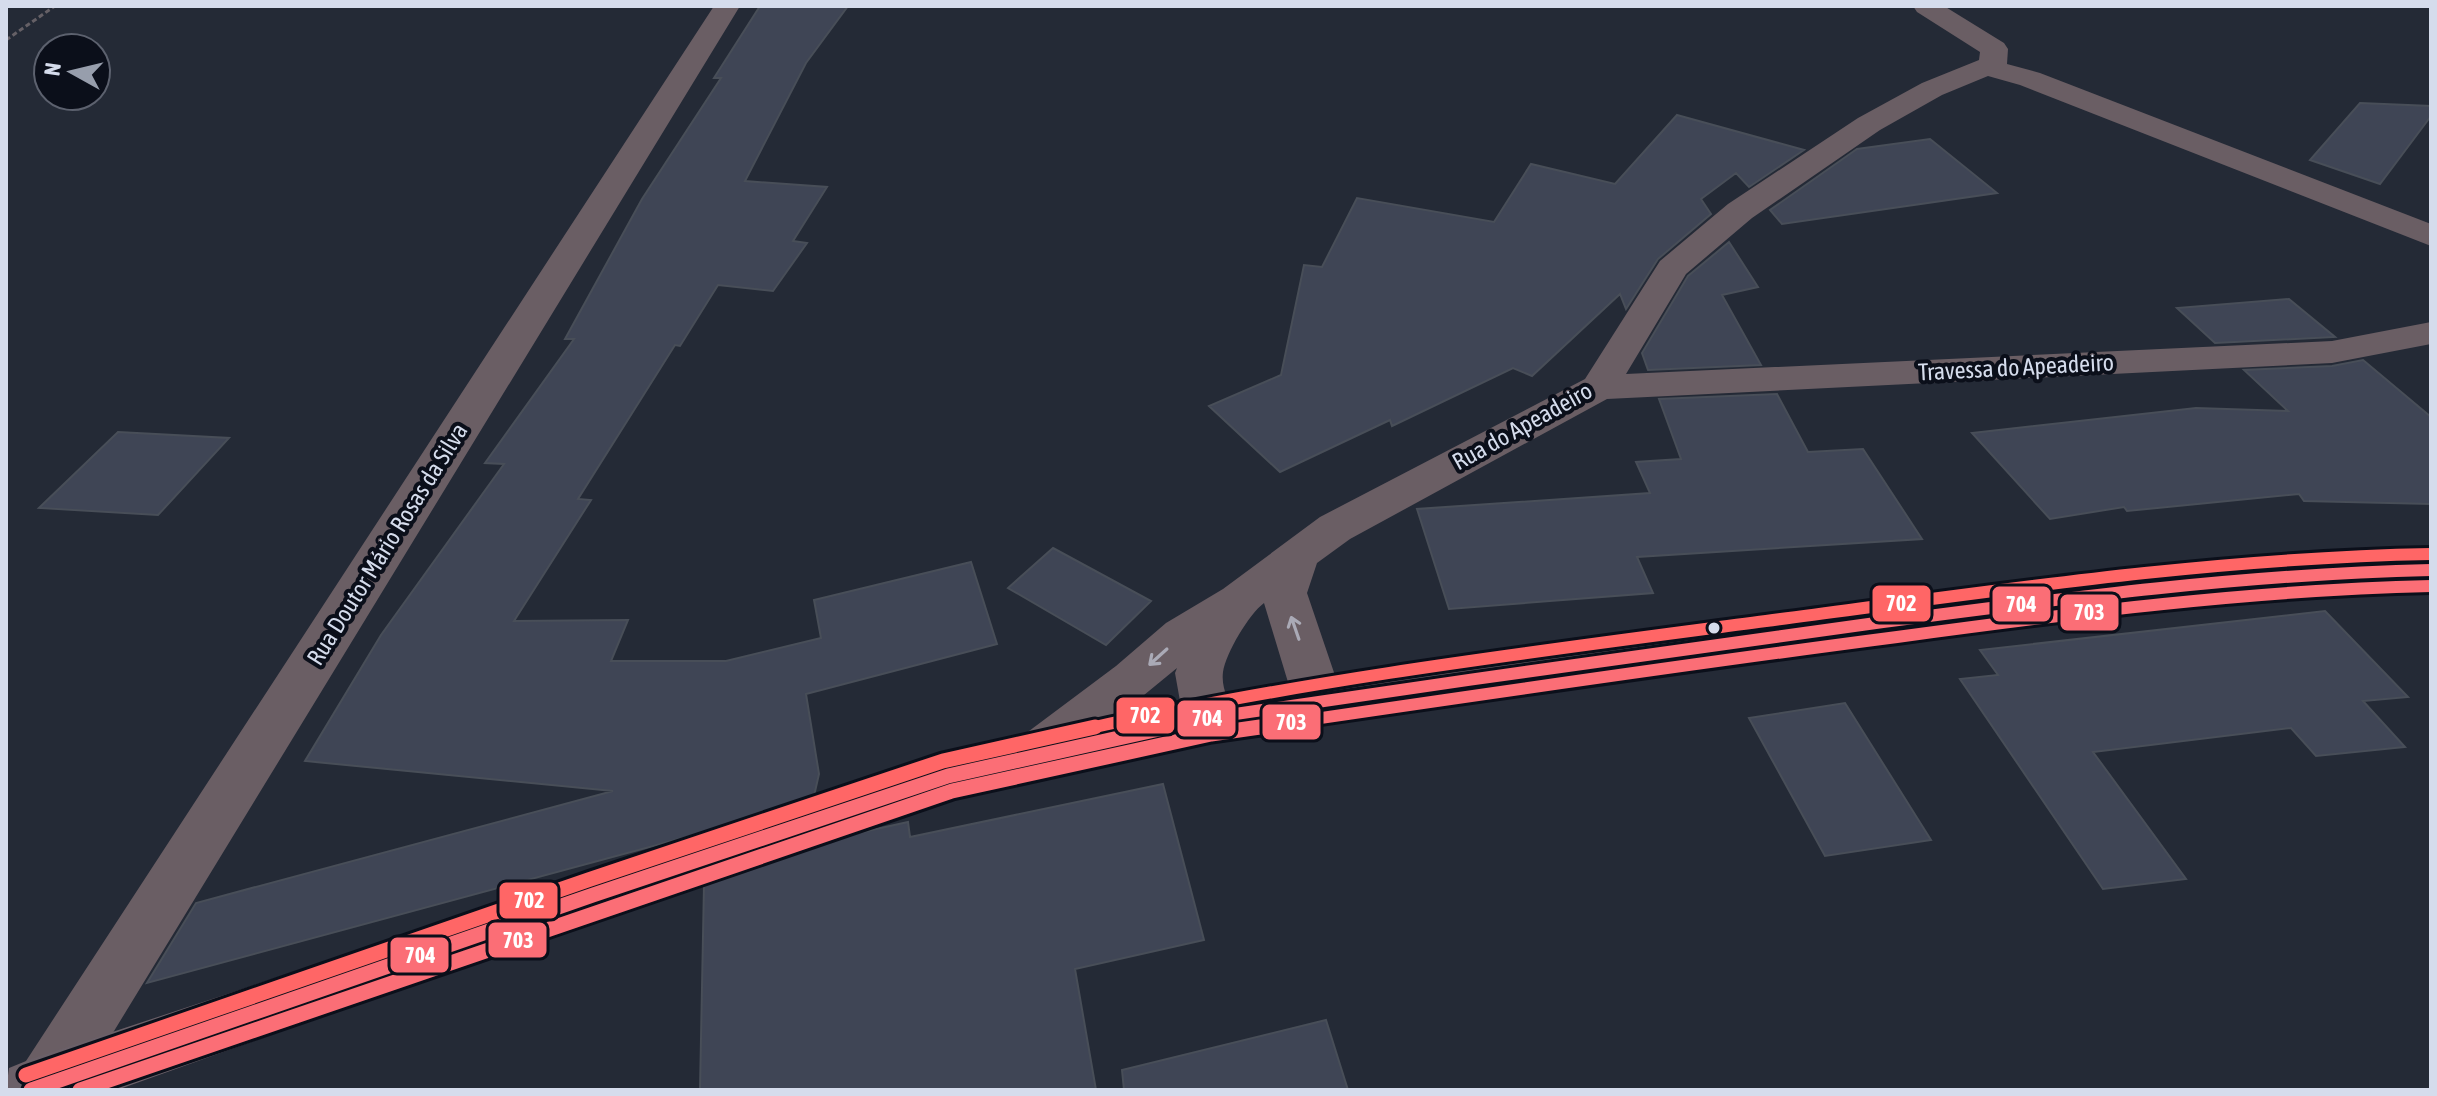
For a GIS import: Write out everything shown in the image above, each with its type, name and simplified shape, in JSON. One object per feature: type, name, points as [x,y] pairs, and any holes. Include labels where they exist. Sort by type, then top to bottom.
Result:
[{"type":"street","name":"Rua Doutor Mário Rosas da Silva","points":[[39,1086],[727,6]]},
{"type":"street","points":[[1926,6],[1994,49],[1993,64],[1987,67]]},
{"type":"street","points":[[1987,67],[2030,79],[2431,236]]},
{"type":"street","name":"Rua do Apeadeiro","points":[[1208,718],[1199,673],[1215,634],[1243,595],[1335,528],[1599,387],[1672,268],[1740,211],[1869,124],[1932,89],[1987,67]]},
{"type":"street","name":"Travessa do Apeadeiro","points":[[1599,387],[2332,352],[2431,333]]},
{"type":"street","points":[[1299,553],[1284,593],[1319,702]]},
{"type":"street","points":[[39,1086],[948,776],[1208,718],[1689,648],[2043,601],[2332,572],[2431,570]]},
{"type":"street","points":[[1031,758],[1133,679],[1183,635],[1243,595]]},
{"type":"path","points":[[6,40],[55,6]]},
{"type":"building","points":[[760,6],[848,6],[806,63],[745,181],[827,187],[793,241],[807,243],[773,291],[718,285],[680,346],[675,345],[578,499],[591,500],[514,621],[628,620],[611,661],[726,661],[821,638],[814,600],[971,562],[997,644],[806,694],[819,774],[814,796],[705,832],[147,983],[196,903],[613,791],[305,761],[381,635],[504,464],[485,463],[574,339],[565,339],[642,199],[721,78],[714,78]]},
{"type":"building","points":[[2360,103],[2431,106],[2431,116],[2380,184],[2310,160]]},
{"type":"building","points":[[1677,115],[1804,150],[1749,187],[1736,173],[1701,199],[1711,214],[1658,259],[1626,309],[1620,294],[1532,376],[1513,368],[1392,426],[1390,420],[1280,472],[1209,406],[1281,375],[1304,265],[1322,267],[1357,198],[1494,222],[1531,164],[1615,184]]},
{"type":"building","points":[[1930,139],[1997,193],[1782,224],[1770,210],[1857,149]]},
{"type":"building","points":[[1729,242],[1758,287],[1722,295],[1761,365],[1648,370],[1642,353],[1688,276]]},
{"type":"building","points":[[2289,299],[2335,337],[2215,343],[2177,308]]},
{"type":"building","points":[[2363,360],[2431,417],[2431,504],[2304,501],[2299,494],[2127,511],[2124,507],[2050,519],[1972,433],[2196,408],[2288,411],[2244,370],[2332,366]]},
{"type":"building","points":[[1777,394],[1808,452],[1863,449],[1922,539],[1637,557],[1653,593],[1449,609],[1417,509],[1650,493],[1636,462],[1681,459],[1659,399]]},
{"type":"building","points":[[118,432],[229,438],[158,515],[39,508]]},
{"type":"building","points":[[1053,548],[1151,601],[1106,645],[1008,588]]},
{"type":"building","points":[[2325,611],[2408,697],[2363,701],[2405,747],[2316,756],[2291,728],[2093,752],[2186,879],[2103,889],[1960,679],[1998,675],[1980,650]]},
{"type":"building","points":[[1845,703],[1931,840],[1825,856],[1749,718]]},
{"type":"building","points":[[1163,784],[1204,940],[1075,969],[1096,1090],[700,1090],[704,885],[849,835],[908,822],[910,837]]},
{"type":"building","points":[[1326,1020],[1348,1090],[1124,1090],[1122,1070]]},
{"type":"transit line","name":"702","points":[[26,1075],[588,880],[943,761],[1205,702],[1671,634],[2041,585],[2330,556],[2431,554]]},
{"type":"transit line","name":"704","points":[[31,1090],[593,895],[948,776],[1208,718],[1673,650],[2043,601],[2332,572],[2431,570]]},
{"type":"transit line","name":"703","points":[[80,1090],[952,791],[1211,734],[1675,666],[2045,617],[2333,588],[2431,586]]}]
